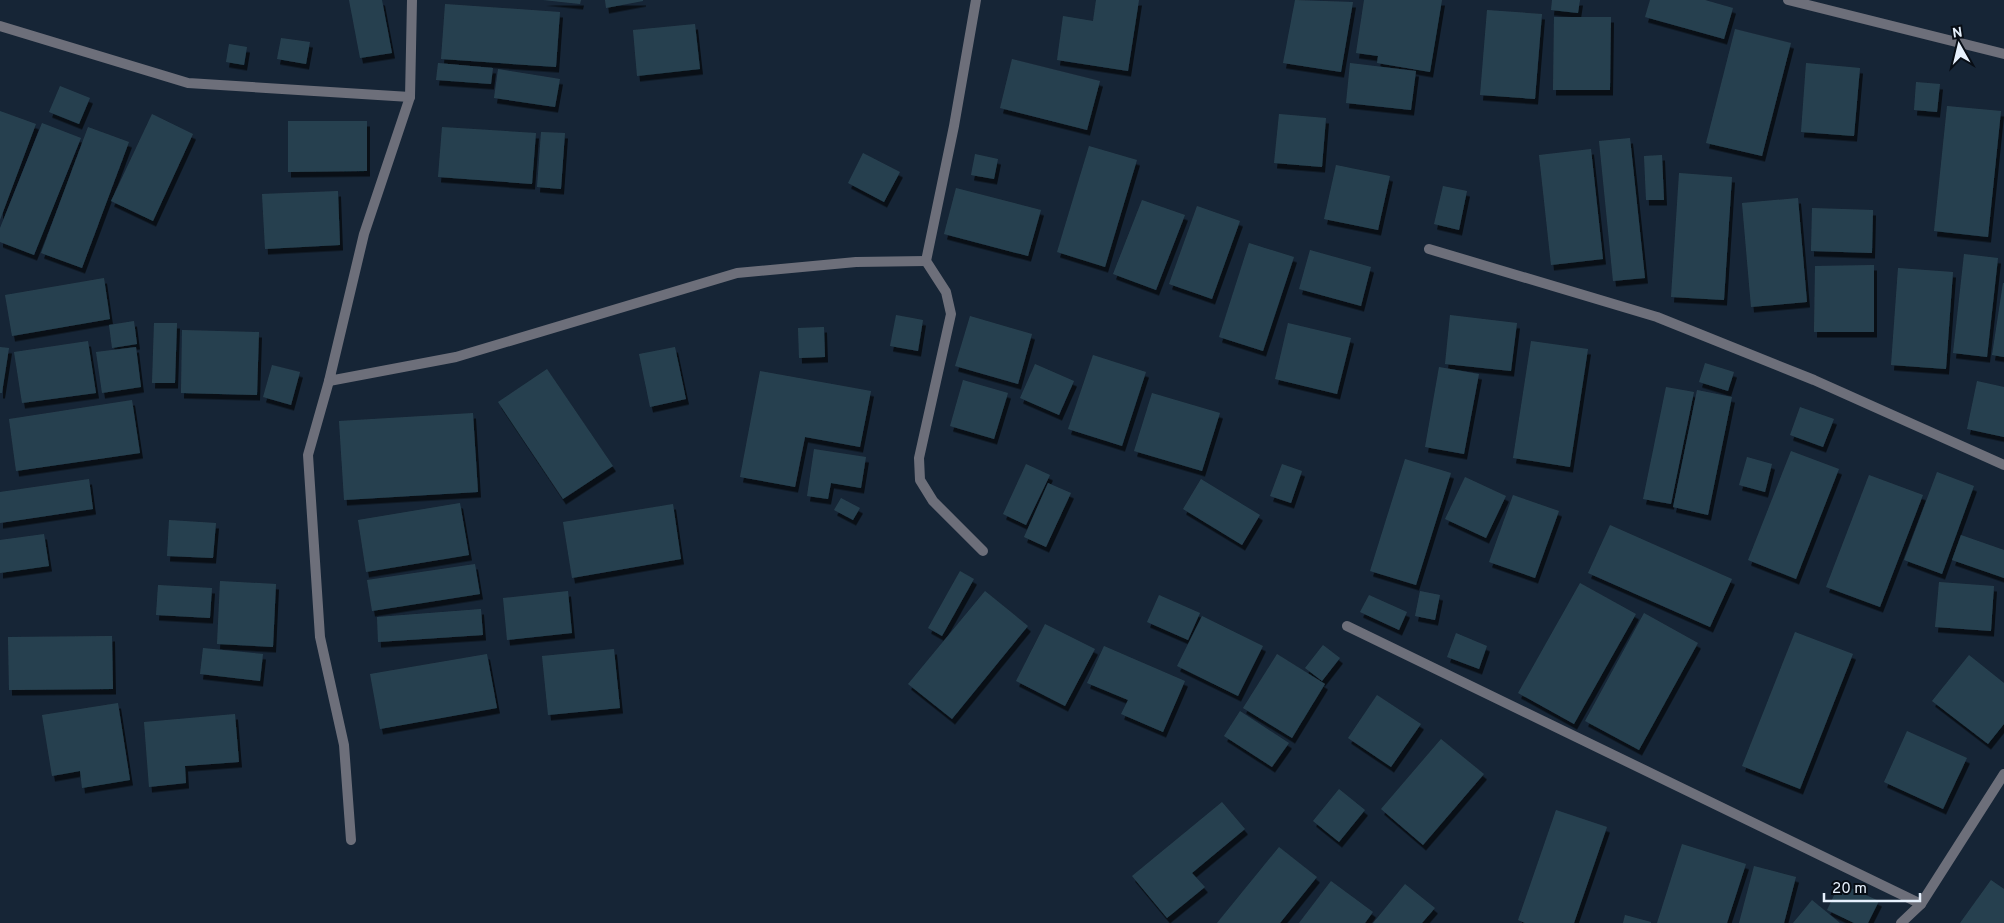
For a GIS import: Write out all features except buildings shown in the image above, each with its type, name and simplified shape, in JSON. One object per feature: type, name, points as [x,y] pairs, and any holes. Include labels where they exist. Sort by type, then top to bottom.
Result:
[{"type":"street","points":[[351,840],[344,745],[320,637],[308,455],[329,381],[364,234],[410,97],[412,0]]},
{"type":"street","points":[[976,0],[954,126],[926,261],[946,292],[951,314],[919,458],[920,480],[933,501],[983,551]]},
{"type":"street","points":[[1788,0],[2004,54]]},
{"type":"street","points":[[0,26],[188,83],[410,97]]},
{"type":"street","points":[[1428,249],[1658,317],[1814,380],[2004,466]]},
{"type":"street","points":[[329,381],[456,357],[737,273],[856,262],[926,261]]},
{"type":"street","points":[[1347,626],[1921,904]]},
{"type":"street","points":[[1901,923],[1921,904],[2004,774]]}]
